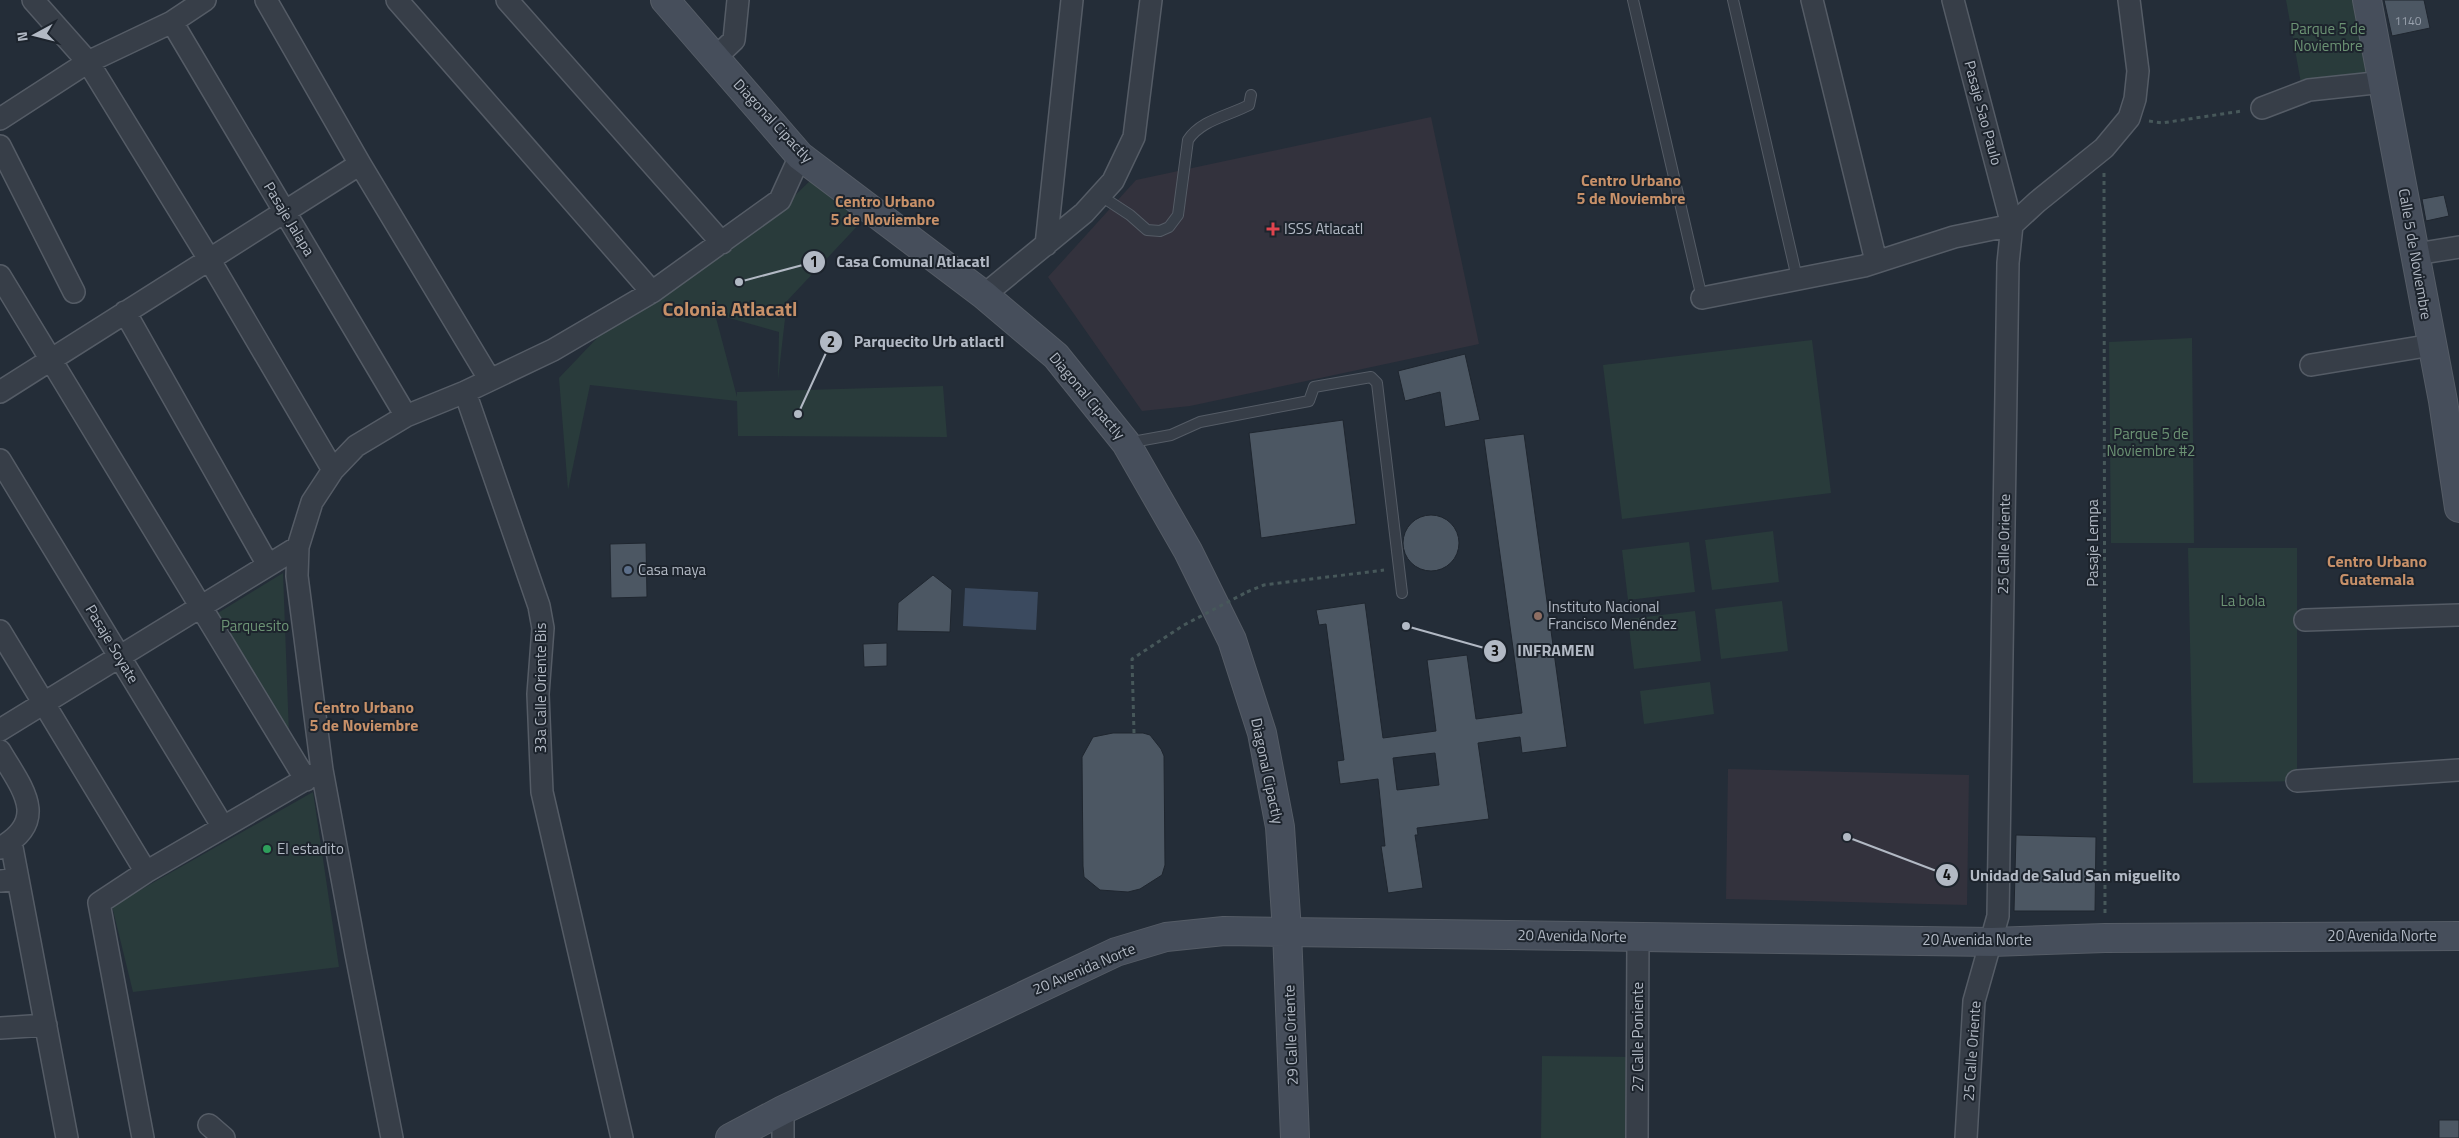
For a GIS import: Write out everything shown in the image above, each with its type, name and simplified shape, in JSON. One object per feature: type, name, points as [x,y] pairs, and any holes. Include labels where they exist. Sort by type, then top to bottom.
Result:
[{"type":"street","points":[[32,0],[88,62],[209,259],[333,470]]},
{"type":"street","points":[[0,119],[88,62],[172,22],[205,0]]},
{"type":"street","points":[[266,0],[360,164],[490,380]]},
{"type":"street","points":[[397,0],[652,292]]},
{"type":"street","name":"Diagonal Cipactly","points":[[665,0],[800,156],[984,295],[1056,356],[1126,443],[1188,551],[1232,640],[1262,734],[1280,828],[1287,931]]},
{"type":"street","points":[[715,58],[734,40],[738,0]]},
{"type":"street","points":[[1046,245],[1072,0]]},
{"type":"street","points":[[984,295],[1046,245],[1101,196],[1117,175],[1134,137],[1151,0]]},
{"type":"street","points":[[1812,0],[1876,261]]},
{"type":"street","name":"Pasaje Sao Paulo","points":[[1953,0],[2012,225]]},
{"type":"street","points":[[1702,298],[1864,266],[1954,237],[2012,225],[2036,202],[2104,148],[2129,118],[2135,99],[2138,72],[2129,0]]},
{"type":"street","name":"Calle 5 de Noviembre","points":[[2367,0],[2384,82],[2432,345],[2451,400],[2459,508]]},
{"type":"street","points":[[520,5],[722,243]]},
{"type":"street","name":"Pasaje Jalapa","points":[[172,22],[406,416]]},
{"type":"street","points":[[2262,108],[2309,90],[2384,82]]},
{"type":"street","points":[[0,146],[74,292]]},
{"type":"street","points":[[392,1138],[356,954],[314,775],[297,576],[298,547],[312,502],[333,470],[356,446],[406,416],[464,392],[553,350],[652,292],[722,243],[780,200],[800,156]]},
{"type":"street","points":[[0,392],[360,164]]},
{"type":"street","name":"25 Calle Oriente","points":[[1966,1138],[1974,1001],[1998,916],[2008,263],[2012,225]]},
{"type":"street","points":[[2416,254],[2459,246]]},
{"type":"street","points":[[0,276],[201,607],[314,775]]},
{"type":"street","points":[[125,312],[268,565]]},
{"type":"street","points":[[2311,365],[2432,345]]},
{"type":"street","name":"33a Calle Oriente Bis","points":[[464,392],[539,606],[543,628],[538,694],[542,792],[622,1138]]},
{"type":"street","name":"Pasaje Soyate","points":[[0,460],[223,827]]},
{"type":"street","points":[[0,730],[298,547]]},
{"type":"street","points":[[2305,620],[2459,615]]},
{"type":"street","points":[[0,631],[146,872]]},
{"type":"street","points":[[0,751],[28,800],[26,822],[20,833],[5,845],[9,880],[46,1025],[67,1138]]},
{"type":"street","points":[[2296,781],[2459,770]]},
{"type":"street","points":[[143,1138],[99,903],[146,872],[314,775]]},
{"type":"street","name":"20 Avenida Norte","points":[[730,1138],[783,1110],[1116,952],[1166,937],[1224,931],[1992,942],[2105,938],[2459,936]]},
{"type":"street","name":"29 Calle Oriente","points":[[1287,931],[1295,1138]]},
{"type":"street","name":"27 Calle Poniente","points":[[1637,1138],[1638,936]]},
{"type":"street","points":[[0,1028],[46,1025]]},
{"type":"street","points":[[783,1110],[783,1138]]},
{"type":"lane","points":[[1633,0],[1702,298]]},
{"type":"lane","points":[[1733,0],[1797,278]]},
{"type":"lane","points":[[1101,196],[1130,215],[1147,230],[1160,231],[1169,226],[1178,214],[1188,140],[1205,123],[1249,105],[1251,94]]},
{"type":"lane","points":[[1126,443],[1170,435],[1200,422],[1309,401],[1314,387],[1371,377],[1377,383],[1402,593]]},
{"type":"path","points":[[2129,118],[2162,123],[2262,108]]},
{"type":"path","name":"Pasaje Lempa","points":[[2104,148],[2105,938]]},
{"type":"path","points":[[1134,733],[1132,659],[1184,625],[1264,585],[1399,568]]},
{"type":"shaded area","name":"ISSS Atlacatl","points":[[1431,117],[1479,344],[1190,406],[1142,411],[1048,277],[1136,180]]},
{"type":"shaded area","points":[[1728,769],[1969,775],[1967,905],[1726,899]]},
{"type":"green space","name":"Parque 5 de Noviembre","points":[[2286,0],[2355,0],[2370,76],[2301,83]]},
{"type":"green space","points":[[813,178],[863,220],[787,301],[778,380],[779,332],[715,314],[737,397],[737,392],[943,386],[947,437],[738,436],[737,401],[590,385],[568,490],[559,378],[619,315],[784,206]]},
{"type":"green space","name":"Parque 5 de Noviembre #2","points":[[2192,338],[2194,543],[2111,543],[2109,342]]},
{"type":"green space","points":[[1812,340],[1831,493],[1622,519],[1603,365]]},
{"type":"green space","points":[[1773,531],[1779,582],[1712,590],[1705,540]]},
{"type":"green space","points":[[1689,542],[1695,592],[1628,600],[1622,550]]},
{"type":"green space","name":"La bola","points":[[2188,548],[2297,548],[2297,781],[2193,783]]},
{"type":"green space","name":"Parquesito","points":[[283,573],[289,735],[213,616]]},
{"type":"green space","points":[[1782,601],[1788,651],[1721,659],[1715,609]]},
{"type":"green space","points":[[1695,611],[1701,661],[1634,669],[1628,619]]},
{"type":"green space","points":[[1710,682],[1714,714],[1644,724],[1640,691]]},
{"type":"green space","name":"El estadito","points":[[313,792],[339,967],[133,992],[112,906]]},
{"type":"green space","points":[[1542,1056],[1638,1057],[1637,1138],[1541,1138]]},
{"type":"water","points":[[965,588],[1038,592],[1036,630],[963,626]]},
{"type":"building","points":[[2384,0],[2424,0],[2430,28],[2392,36]]},
{"type":"building","points":[[2444,195],[2449,216],[2426,221],[2422,199]]},
{"type":"building","points":[[1465,354],[1480,420],[1445,427],[1440,392],[1405,401],[1398,371]]},
{"type":"building","points":[[1343,420],[1356,524],[1261,538],[1249,433]]},
{"type":"building","points":[[1524,434],[1567,747],[1522,753],[1520,737],[1478,743],[1489,819],[1417,828],[1418,835],[1415,835],[1423,888],[1388,893],[1381,846],[1385,846],[1378,779],[1340,784],[1337,761],[1344,760],[1326,624],[1319,625],[1316,610],[1365,603],[1383,738],[1436,731],[1427,660],[1467,655],[1476,719],[1522,713],[1484,439]],"holes":[[[1435,753],[1439,785],[1397,790],[1393,758]]]},
{"type":"building","points":[[1431,515],[1442,517],[1451,523],[1457,532],[1459,543],[1457,554],[1451,563],[1442,569],[1431,571],[1420,569],[1411,563],[1405,554],[1403,543],[1405,532],[1411,523],[1420,517]]},
{"type":"building","name":"Casa maya","points":[[646,543],[647,597],[611,598],[610,544]]},
{"type":"building","points":[[933,575],[952,590],[950,632],[897,631],[898,603]]},
{"type":"building","points":[[887,643],[887,666],[864,667],[863,644]]},
{"type":"building","points":[[1113,733],[1143,733],[1150,735],[1164,756],[1165,865],[1162,875],[1140,889],[1128,892],[1100,890],[1084,877],[1082,757],[1093,737]]},
{"type":"building","points":[[2016,835],[2096,837],[2095,911],[2014,911]]},
{"type":"building","points":[[2439,1120],[2459,1120],[2459,1138],[2439,1138]]},
{"type":"place","name":"ISSS Atlacatl","points":[[1273,229]]},
{"type":"place","name":"Casa Comunal Atlacatl","points":[[739,282]]},
{"type":"place","name":"Parquecito Urb atlactl","points":[[798,414]]},
{"type":"place","name":"Casa maya","points":[[628,570]]},
{"type":"place","name":"Instituto Nacional Francisco Menéndez","points":[[1538,616]]},
{"type":"place","name":"INFRAMEN","points":[[1406,626]]},
{"type":"place","name":"Unidad de Salud San miguelito","points":[[1847,837]]},
{"type":"place","name":"El estadito","points":[[267,849]]},
{"type":"district","name":"Centro Urbano 5 de Noviembre","points":[[1631,189]]},
{"type":"district","name":"Centro Urbano 5 de Noviembre","points":[[885,210]]},
{"type":"district","name":"Colonia Atlacatl","points":[[730,309]]},
{"type":"district","name":"Centro Urbano Guatemala","points":[[2377,570]]},
{"type":"district","name":"Centro Urbano 5 de Noviembre","points":[[364,716]]}]
